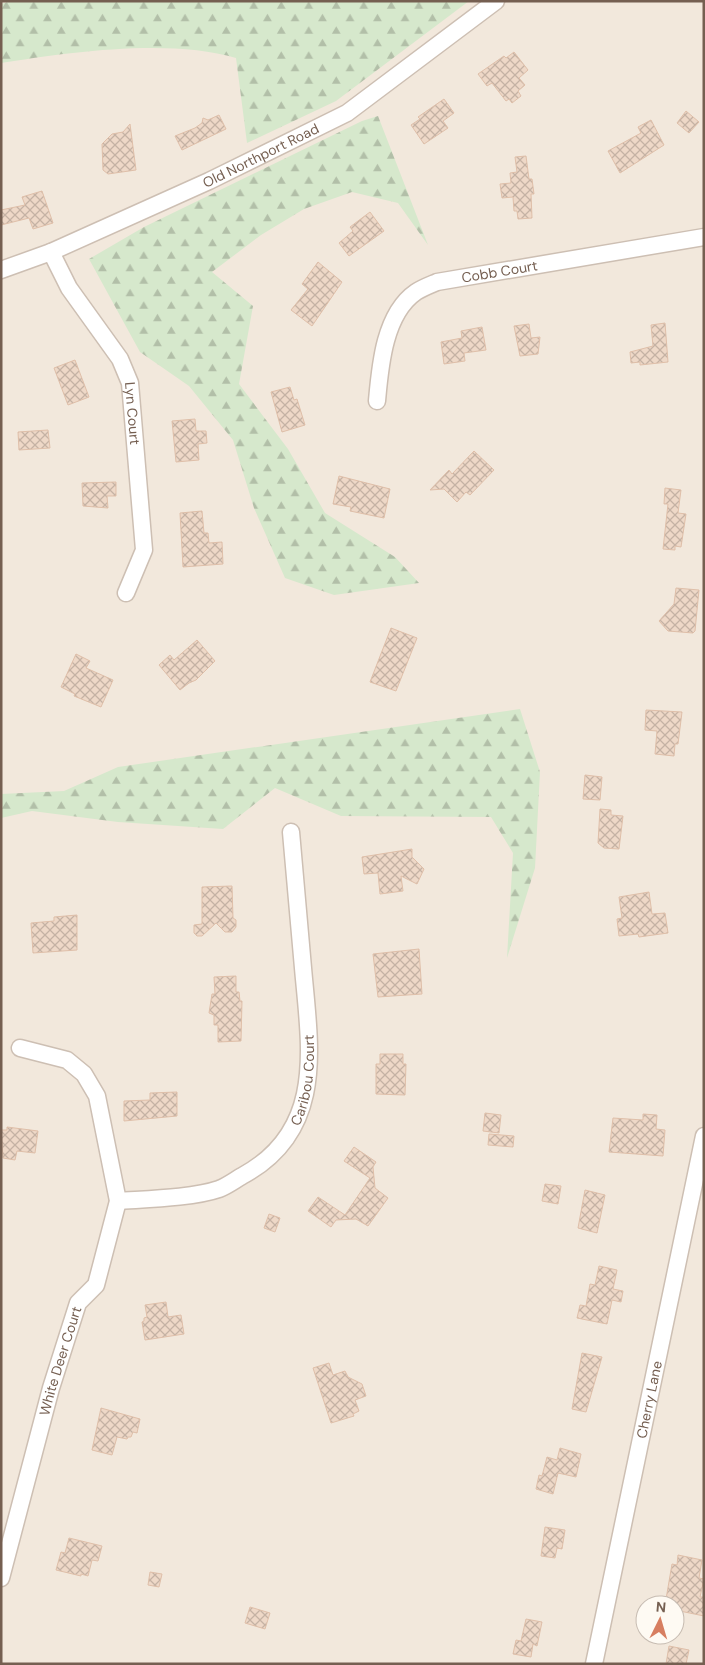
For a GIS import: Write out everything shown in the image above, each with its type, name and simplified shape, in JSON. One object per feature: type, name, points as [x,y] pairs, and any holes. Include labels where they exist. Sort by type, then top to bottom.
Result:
[{"type":"street","name":"Old Northport Road","points":[[1,270],[51,252],[208,181],[346,113],[496,1]]},
{"type":"street","name":"Cobb Court","points":[[377,402],[381,359],[389,331],[403,306],[415,292],[437,282],[704,237]]},
{"type":"street","name":"Lyn Court","points":[[51,252],[69,288],[120,359],[130,383],[144,550],[126,593]]},
{"type":"street","name":"Caribou Court","points":[[118,1201],[177,1196],[219,1189],[252,1171],[278,1152],[293,1128],[303,1104],[309,1036],[291,832]]},
{"type":"street","name":"White Deer Court","points":[[1,1578],[54,1380],[78,1304],[96,1285],[118,1201],[97,1096],[84,1074],[67,1060],[20,1048]]},
{"type":"street","name":"Cherry Lane","points":[[594,1664],[704,1136]]},
{"type":"shaded area","points":[[1,1],[704,1],[704,1664],[1,1664]]},
{"type":"green space","points":[[11,1],[469,1],[336,101],[247,143],[236,58],[210,52],[151,48],[88,51],[1,63],[1,4]]},
{"type":"green space","points":[[378,116],[428,245],[398,203],[352,192],[304,209],[261,235],[212,272],[253,306],[239,384],[288,449],[325,513],[395,557],[419,583],[334,595],[285,578],[254,508],[233,440],[189,386],[140,352],[89,259],[144,227],[362,121]]},
{"type":"green space","points":[[520,709],[540,772],[535,868],[507,958],[513,853],[491,817],[341,816],[275,788],[223,829],[118,822],[32,811],[1,818],[1,794],[64,791],[118,767]]},
{"type":"building","points":[[514,52],[528,70],[519,78],[525,85],[518,91],[521,96],[512,103],[509,99],[506,101],[492,83],[487,86],[478,74],[504,56],[506,58]]},
{"type":"building","points":[[444,99],[454,113],[443,121],[448,128],[424,144],[411,125],[420,119],[418,117]]},
{"type":"building","points":[[686,111],[699,122],[689,133],[677,123]]},
{"type":"building","points":[[219,115],[226,129],[182,150],[175,136],[195,128],[202,123],[203,118],[208,120]]},
{"type":"building","points":[[651,120],[664,145],[620,173],[608,151],[641,133],[638,127]]},
{"type":"building","points":[[130,124],[136,170],[108,174],[103,170],[102,144],[112,134],[123,132]]},
{"type":"building","points":[[526,156],[529,179],[532,179],[534,194],[531,194],[532,218],[518,219],[517,211],[514,211],[513,197],[502,198],[500,184],[511,183],[510,173],[517,172],[515,157]]},
{"type":"building","points":[[42,191],[53,223],[33,229],[29,218],[1,225],[1,210],[25,205],[22,197]]},
{"type":"building","points":[[370,212],[384,231],[349,256],[339,243],[353,231],[350,227]]},
{"type":"building","points":[[318,262],[342,282],[312,326],[291,310],[308,289],[302,284]]},
{"type":"building","points":[[665,323],[668,362],[640,365],[640,362],[631,363],[630,352],[653,346],[651,325]]},
{"type":"building","points":[[529,324],[531,338],[540,337],[538,354],[520,356],[514,326]]},
{"type":"building","points":[[482,327],[486,350],[464,353],[465,361],[444,364],[441,342],[462,338],[461,331]]},
{"type":"building","points":[[75,360],[89,397],[68,405],[54,368]]},
{"type":"building","points":[[290,387],[294,400],[297,399],[305,425],[282,432],[271,392]]},
{"type":"building","points":[[195,419],[196,431],[206,431],[207,443],[198,444],[199,460],[176,462],[172,421]]},
{"type":"building","points":[[48,430],[50,448],[19,450],[18,432]]},
{"type":"building","points":[[474,451],[494,470],[470,495],[466,492],[457,502],[444,489],[430,490],[449,470],[452,474]]},
{"type":"building","points":[[339,476],[390,489],[384,518],[350,511],[351,507],[333,504]]},
{"type":"building","points":[[116,482],[116,496],[107,496],[108,508],[83,506],[82,483]]},
{"type":"building","points":[[665,488],[681,490],[678,513],[686,514],[681,547],[675,546],[675,550],[663,549],[668,504],[664,504]]},
{"type":"building","points":[[202,511],[204,533],[208,533],[209,543],[222,542],[223,564],[183,567],[180,513]]},
{"type":"building","points":[[676,588],[699,590],[695,631],[693,633],[668,631],[659,621],[674,604]]},
{"type":"building","points":[[391,628],[417,638],[396,691],[370,682]]},
{"type":"building","points":[[197,640],[215,661],[196,680],[180,690],[159,665],[170,655],[174,660]]},
{"type":"building","points":[[76,654],[90,661],[86,668],[113,680],[101,707],[74,696],[75,694],[61,687]]},
{"type":"building","points":[[646,710],[682,712],[678,744],[675,744],[674,756],[655,754],[657,731],[645,730]]},
{"type":"building","points":[[585,775],[602,777],[600,800],[583,799]]},
{"type":"building","points":[[600,809],[611,810],[611,815],[623,816],[619,849],[604,848],[598,843]]},
{"type":"building","points":[[412,849],[412,857],[424,869],[417,884],[401,876],[403,891],[380,894],[378,873],[364,874],[362,857]]},
{"type":"building","points":[[232,886],[233,918],[236,920],[236,927],[232,932],[225,932],[216,923],[202,936],[197,936],[194,933],[194,925],[202,924],[202,887]]},
{"type":"building","points":[[649,892],[652,914],[665,913],[668,933],[639,937],[638,934],[619,936],[617,919],[622,918],[619,897]]},
{"type":"building","points":[[77,915],[77,950],[33,953],[31,923],[54,921],[54,917]]},
{"type":"building","points":[[419,949],[422,994],[378,997],[373,954]]},
{"type":"building","points":[[236,976],[236,992],[239,992],[240,1001],[242,1001],[241,1041],[218,1042],[218,1025],[214,1025],[214,1015],[209,1013],[212,994],[215,994],[214,977]]},
{"type":"building","points":[[380,1054],[403,1054],[403,1064],[406,1064],[405,1095],[376,1094],[376,1064],[380,1064]]},
{"type":"building","points":[[177,1092],[177,1116],[124,1121],[124,1101],[150,1100],[150,1093]]},
{"type":"building","points":[[485,1113],[501,1115],[499,1133],[483,1131]]},
{"type":"building","points":[[643,1114],[657,1115],[656,1129],[665,1130],[663,1156],[609,1152],[613,1118],[643,1120]]},
{"type":"building","points":[[7,1127],[38,1131],[35,1153],[17,1151],[15,1160],[3,1158],[1,1130],[7,1130]]},
{"type":"building","points":[[489,1134],[514,1136],[513,1147],[488,1145]]},
{"type":"building","points":[[354,1147],[376,1162],[373,1167],[375,1188],[388,1198],[368,1226],[356,1219],[336,1220],[331,1227],[308,1211],[318,1197],[345,1215],[370,1178],[344,1161]]},
{"type":"building","points":[[545,1184],[561,1186],[558,1204],[542,1201]]},
{"type":"building","points":[[585,1190],[605,1195],[597,1233],[578,1228]]},
{"type":"building","points":[[269,1214],[280,1218],[275,1232],[264,1228]]},
{"type":"building","points":[[599,1266],[617,1270],[613,1289],[623,1291],[621,1302],[612,1300],[607,1324],[577,1318],[580,1305],[586,1306],[590,1284],[595,1285]]},
{"type":"building","points":[[166,1302],[168,1317],[181,1315],[184,1334],[145,1340],[142,1322],[147,1317],[145,1305]]},
{"type":"building","points":[[582,1353],[602,1357],[586,1412],[572,1409]]},
{"type":"building","points":[[329,1363],[333,1375],[345,1371],[348,1377],[362,1384],[366,1396],[355,1400],[359,1411],[353,1414],[354,1416],[331,1423],[313,1368]]},
{"type":"building","points":[[101,1408],[140,1419],[137,1433],[133,1432],[131,1437],[127,1439],[117,1437],[112,1455],[92,1450]]},
{"type":"building","points":[[560,1448],[581,1454],[576,1477],[558,1473],[553,1494],[536,1489],[539,1475],[542,1476],[547,1457],[557,1460]]},
{"type":"building","points":[[545,1527],[565,1530],[562,1549],[557,1548],[555,1558],[541,1556]]},
{"type":"building","points":[[69,1538],[102,1546],[98,1561],[92,1560],[88,1576],[56,1570],[61,1552],[65,1553]]},
{"type":"building","points":[[678,1555],[702,1560],[699,1578],[704,1579],[700,1597],[704,1597],[704,1616],[685,1612],[685,1595],[667,1595],[672,1564],[677,1565]]},
{"type":"building","points":[[150,1572],[162,1574],[159,1587],[148,1585]]},
{"type":"building","points":[[250,1607],[270,1613],[265,1629],[245,1623]]},
{"type":"building","points":[[526,1619],[542,1622],[537,1646],[533,1644],[531,1657],[513,1654],[516,1640],[521,1641]]},
{"type":"building","points":[[669,1646],[689,1650],[686,1664],[666,1664]]}]
